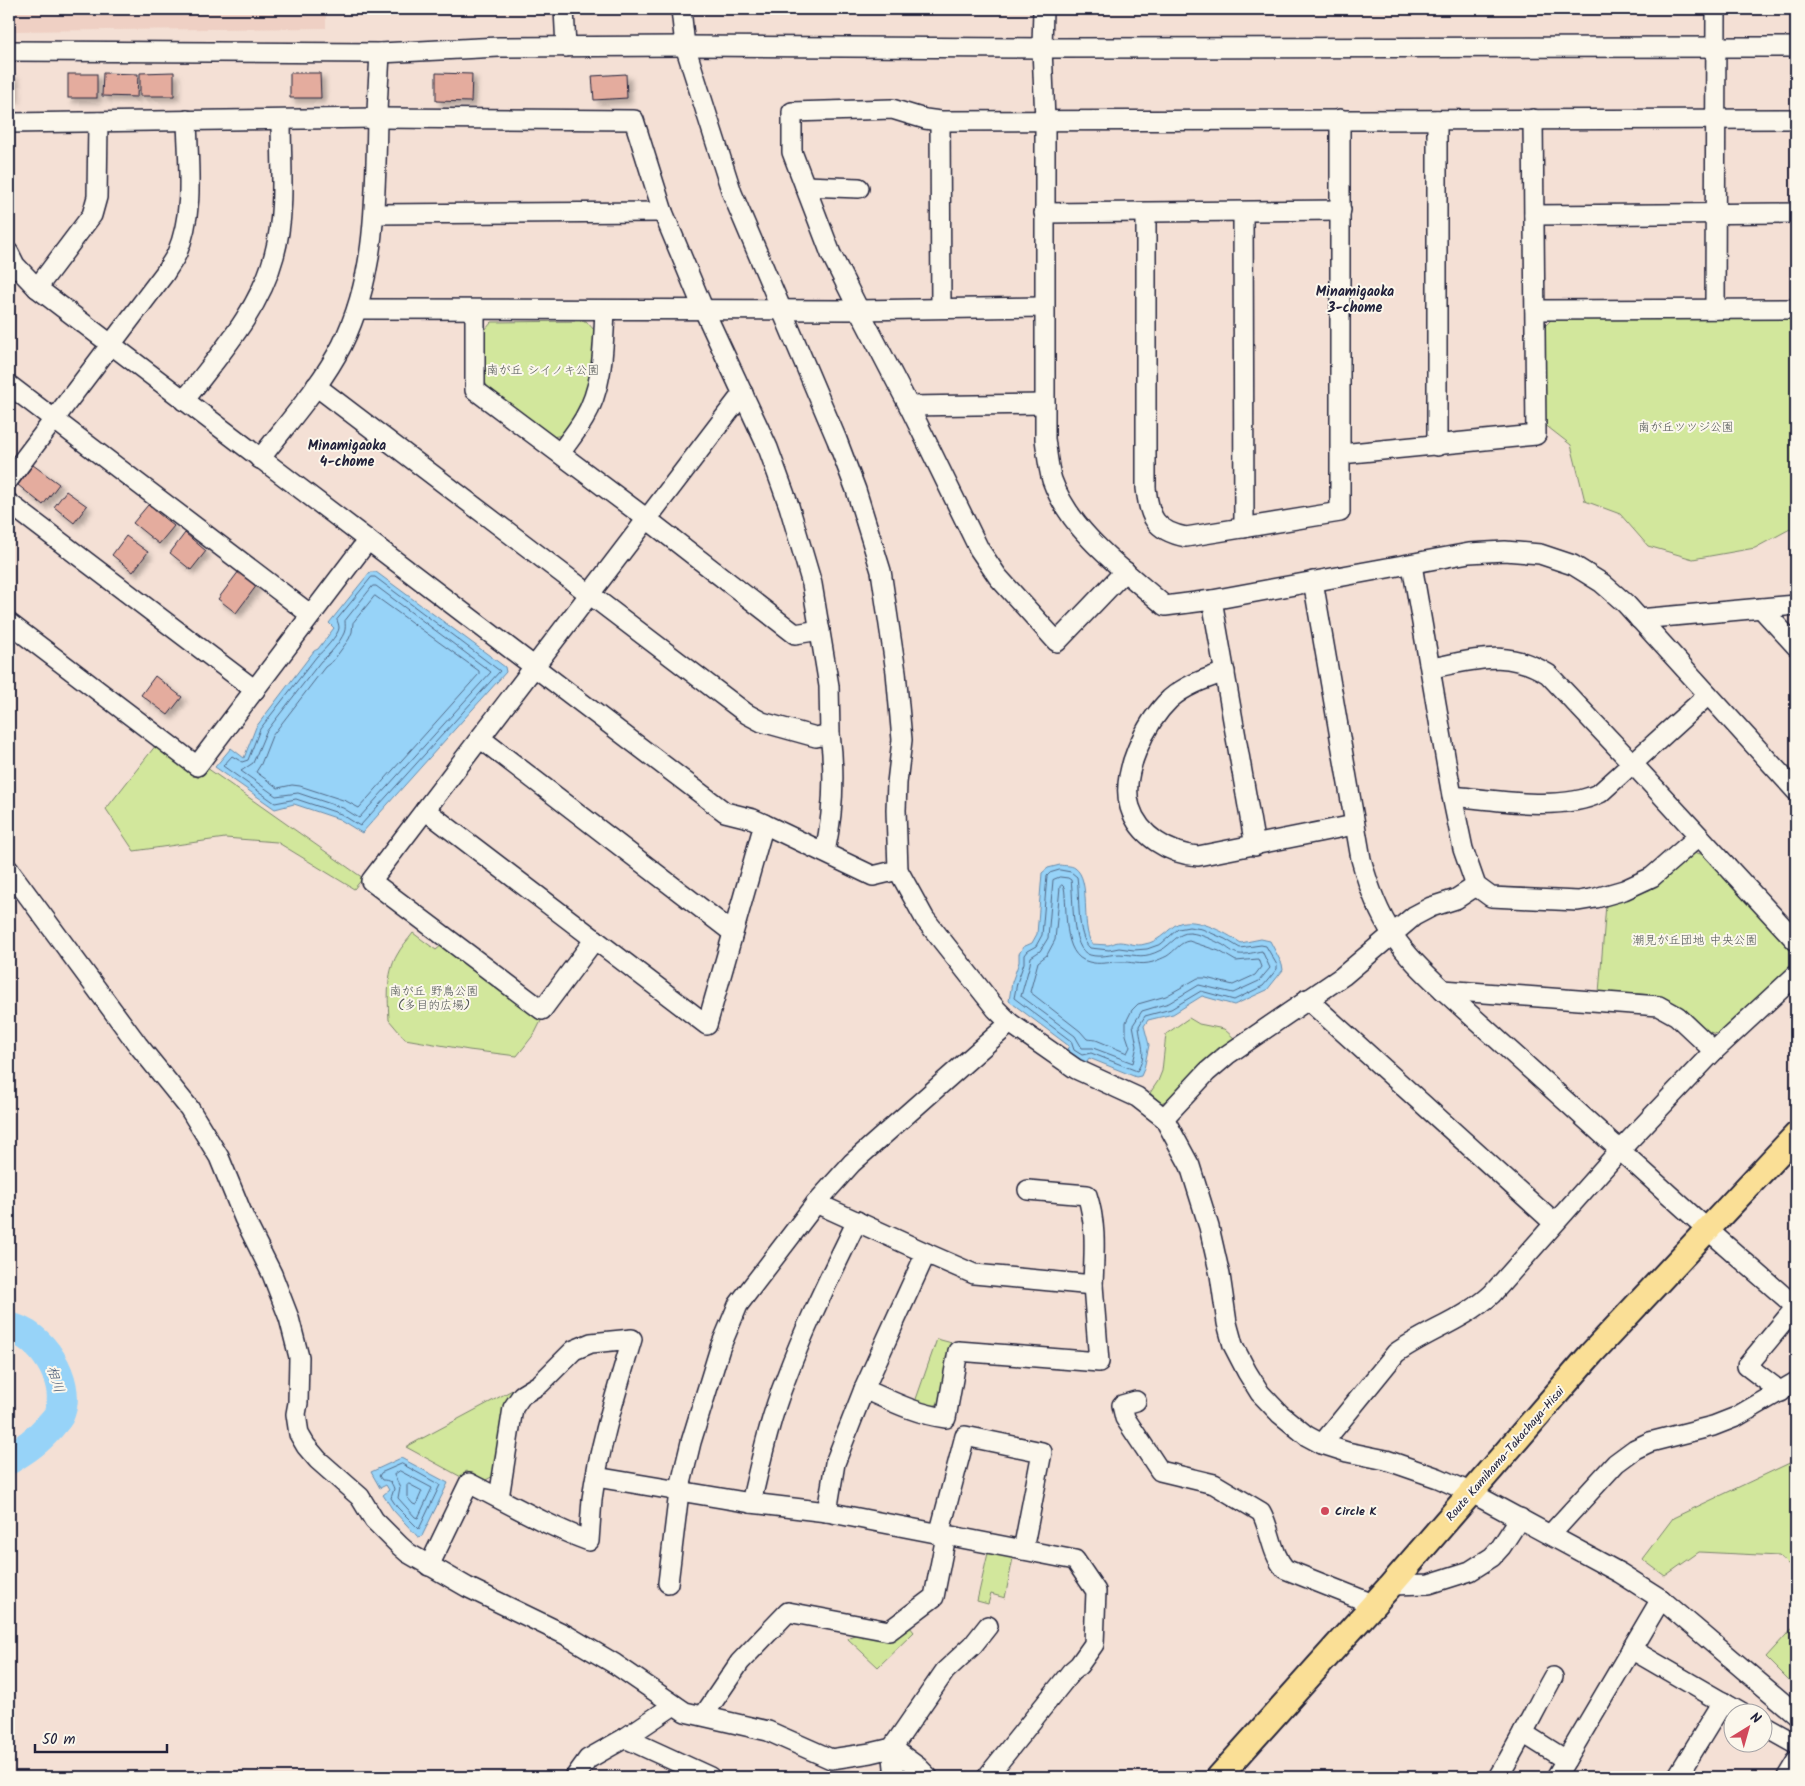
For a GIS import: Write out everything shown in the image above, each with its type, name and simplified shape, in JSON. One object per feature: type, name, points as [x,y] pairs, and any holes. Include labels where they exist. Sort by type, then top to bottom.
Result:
[{"type":"main road","name":"Route Kamihama-Takachaya-Hisai","points":[[1219,1777],[1472,1493],[1591,1354],[1796,1135]]},
{"type":"street","points":[[564,9],[566,47]]},
{"type":"street","points":[[681,9],[685,46],[732,193],[837,440],[881,571],[896,672],[902,740],[896,810],[898,870],[925,919],[973,981],[1010,1024],[1076,1069],[1137,1097],[1164,1118],[1190,1166],[1209,1227],[1233,1345],[1260,1393],[1280,1414],[1307,1436],[1322,1444],[1347,1452],[1386,1460],[1438,1478],[1472,1493],[1620,1573],[1661,1599],[1796,1714]]},
{"type":"street","points":[[1043,9],[1045,438],[1052,481],[1074,520],[1086,535],[1164,606],[1212,600],[1470,553],[1522,551],[1540,554],[1573,565],[1602,583],[1626,604],[1796,791]]},
{"type":"street","points":[[1715,309],[1716,9]]},
{"type":"street","points":[[9,51],[380,53],[499,47],[685,46],[1042,48],[1796,47]]},
{"type":"street","points":[[260,459],[316,386],[338,352],[356,309],[366,274],[375,214],[380,53]]},
{"type":"street","points":[[1125,571],[1057,642],[1004,584],[979,549],[909,406],[831,254],[792,152],[792,112],[892,109],[925,119],[940,121],[1796,118]]},
{"type":"street","points":[[9,123],[377,118],[634,120],[663,212],[703,308],[768,448],[789,506],[812,584],[829,686],[832,766],[829,832],[825,852]]},
{"type":"street","points":[[1146,212],[1146,488],[1150,511],[1154,521],[1164,530],[1174,535],[1186,537],[1340,512],[1340,119]]},
{"type":"street","points":[[1341,454],[1536,435],[1533,119]]},
{"type":"street","points":[[9,479],[165,273],[177,254],[188,216],[187,120]]},
{"type":"street","points":[[184,401],[255,304],[274,257],[281,211],[282,120]]},
{"type":"street","points":[[1437,120],[1437,446]]},
{"type":"street","points":[[940,121],[941,308]]},
{"type":"street","points":[[37,288],[92,215],[97,197],[98,122]]},
{"type":"street","points":[[805,186],[859,188]]},
{"type":"street","points":[[1044,213],[1341,210]]},
{"type":"street","points":[[375,214],[663,212]]},
{"type":"street","points":[[1244,212],[1244,528]]},
{"type":"street","points":[[1534,215],[1796,213]]},
{"type":"street","points":[[9,253],[18,270],[37,288],[725,812],[753,819],[873,876],[898,870]]},
{"type":"street","points":[[356,309],[605,310],[703,308],[859,310],[1044,307]]},
{"type":"street","points":[[1535,310],[1796,309]]},
{"type":"street","points":[[475,310],[475,390],[796,634],[820,630]]},
{"type":"street","points":[[560,453],[585,418],[596,390],[602,360],[605,310]]},
{"type":"street","points":[[9,386],[311,615]]},
{"type":"street","points":[[316,386],[747,714],[762,722],[816,737],[830,734]]},
{"type":"street","points":[[595,940],[542,1010],[372,881],[743,393]]},
{"type":"street","points":[[909,406],[1045,404]]},
{"type":"street","points":[[9,503],[255,690]]},
{"type":"street","points":[[9,623],[197,766],[368,540]]},
{"type":"street","points":[[1412,565],[1452,796],[1463,849],[1476,886],[1491,897],[1578,901],[1596,898],[1624,890],[1652,876],[1699,836]]},
{"type":"street","points":[[1313,581],[1354,825],[1366,880],[1393,935],[1409,956],[1443,990],[1796,1307],[1747,1366],[1788,1387]]},
{"type":"street","points":[[1212,600],[1255,846]]},
{"type":"street","points":[[1639,619],[1796,605]]},
{"type":"street","points":[[1761,608],[1796,646]]},
{"type":"street","points":[[1431,668],[1497,658],[1512,658],[1537,667],[1557,683],[1796,942]]},
{"type":"street","points":[[1225,672],[1194,683],[1180,691],[1161,709],[1138,746],[1128,793],[1130,807],[1146,834],[1158,844],[1181,853],[1198,856],[1354,825]]},
{"type":"street","points":[[1452,796],[1551,804],[1590,798],[1600,793],[1708,695]]},
{"type":"street","points":[[480,738],[732,932]]},
{"type":"street","points":[[425,810],[707,1025],[764,824]]},
{"type":"street","points":[[9,870],[138,1045],[190,1108],[219,1157],[244,1218],[272,1274],[289,1318],[299,1357],[296,1414],[299,1434],[318,1460],[360,1497],[374,1520],[408,1553],[467,1587],[566,1634],[615,1664],[685,1712],[768,1731],[831,1759],[871,1754],[892,1748],[945,1671],[973,1645],[988,1626]]},
{"type":"street","points":[[1164,1118],[1207,1072],[1226,1055],[1343,976],[1414,916],[1431,906],[1456,900],[1476,886]]},
{"type":"street","points":[[1322,1444],[1396,1354],[1410,1344],[1478,1307],[1492,1294],[1620,1150],[1714,1051],[1796,975]]},
{"type":"street","points":[[1443,990],[1659,1006],[1677,1016],[1714,1051]]},
{"type":"street","points":[[1307,999],[1554,1223]]},
{"type":"street","points":[[668,1583],[679,1492],[691,1442],[720,1348],[738,1305],[816,1203],[852,1163],[1010,1024]]},
{"type":"street","points":[[864,1389],[912,1410],[946,1418],[958,1351],[1099,1362],[1093,1285],[1095,1231],[1092,1210],[1087,1195],[1028,1190]]},
{"type":"street","points":[[816,1203],[974,1274],[1093,1285]]},
{"type":"street","points":[[751,1503],[766,1439],[786,1378],[803,1337],[857,1222]]},
{"type":"street","points":[[827,1512],[836,1463],[864,1389],[926,1253]]},
{"type":"street","points":[[429,1566],[469,1483],[574,1535],[589,1541],[592,1498],[596,1477],[610,1414],[632,1339],[591,1343],[574,1350],[540,1384],[522,1394],[513,1408],[500,1498]]},
{"type":"street","points":[[1551,1534],[1616,1462],[1635,1449],[1664,1437],[1713,1426],[1736,1417],[1788,1387]]},
{"type":"street","points":[[1136,1401],[1122,1405],[1125,1418],[1160,1471],[1214,1484],[1261,1512],[1278,1561],[1285,1569],[1373,1604]]},
{"type":"street","points":[[704,1715],[740,1662],[788,1612],[889,1631],[934,1597],[942,1535],[965,1436],[1042,1452],[1023,1550]]},
{"type":"street","points":[[596,1477],[751,1503],[827,1512],[1075,1560],[1096,1591],[1094,1644],[987,1777]]},
{"type":"street","points":[[1391,1585],[1429,1584],[1470,1571],[1492,1557],[1520,1518]]},
{"type":"street","points":[[1556,1777],[1661,1599]]},
{"type":"street","points":[[1631,1649],[1726,1704]]},
{"type":"street","points":[[1498,1777],[1519,1744],[1522,1733],[1552,1677]]},
{"type":"street","points":[[1676,1777],[1723,1702]]},
{"type":"street","points":[[575,1777],[588,1759],[625,1738],[674,1705]]},
{"type":"street","points":[[1772,1731],[1796,1744]]},
{"type":"street","points":[[1522,1733],[1566,1760]]},
{"type":"street","points":[[625,1738],[710,1777]]},
{"type":"street","points":[[892,1748],[895,1777]]},
{"type":"street","points":[[892,1748],[918,1767],[928,1777]]},
{"type":"street","points":[[1787,1777],[1796,1762]]},
{"type":"shaded area","points":[[9,9],[326,9],[326,28],[9,31]]},
{"type":"green space","name":"南が丘ツツジ公園","points":[[1553,318],[1796,318],[1796,535],[1790,529],[1755,548],[1693,559],[1648,546],[1620,514],[1585,501],[1571,445],[1544,424],[1542,329]]},
{"type":"green space","name":"南が丘 シイノキ公園","points":[[586,321],[595,331],[594,364],[583,402],[563,435],[552,437],[489,390],[483,378],[484,331],[492,322]]},
{"type":"green space","points":[[156,745],[198,778],[207,768],[363,878],[354,889],[277,842],[225,838],[134,851],[106,809]]},
{"type":"green space","name":"潮見が丘団地 中央公園","points":[[1697,853],[1708,856],[1796,952],[1796,963],[1720,1034],[1707,1031],[1665,998],[1626,993],[1599,993],[1606,904],[1649,890],[1667,877],[1692,854]]},
{"type":"green space","name":"南が丘 野鳥公園 (多目的広場)","points":[[413,933],[436,950],[442,945],[542,1019],[535,1033],[517,1056],[405,1039],[389,1020],[388,987],[393,962],[400,949]]},
{"type":"green space","points":[[1189,1018],[1199,1024],[1224,1029],[1234,1038],[1207,1061],[1170,1099],[1161,1103],[1150,1093],[1162,1071],[1166,1034]]},
{"type":"green space","points":[[937,1339],[952,1343],[941,1401],[933,1407],[915,1402]]},
{"type":"green space","points":[[518,1387],[497,1474],[484,1481],[466,1471],[463,1478],[406,1447]]},
{"type":"green space","points":[[1796,1460],[1796,1571],[1779,1556],[1699,1552],[1665,1576],[1642,1559],[1673,1518]]},
{"type":"green space","points":[[988,1553],[1013,1558],[1005,1598],[991,1594],[988,1604],[977,1601]]},
{"type":"green space","points":[[1796,1624],[1796,1687],[1766,1657]]},
{"type":"green space","points":[[910,1627],[914,1632],[878,1667],[848,1639],[857,1634],[891,1640]]},
{"type":"water","points":[[370,572],[376,572],[505,667],[506,672],[362,833],[339,819],[294,804],[275,809],[215,767],[231,748],[244,758],[256,727],[334,628],[329,623]]},
{"type":"water","points":[[1060,865],[1073,867],[1080,874],[1085,892],[1087,926],[1092,944],[1108,945],[1119,942],[1142,945],[1157,939],[1181,923],[1199,923],[1227,934],[1241,943],[1261,939],[1270,941],[1282,964],[1283,970],[1267,990],[1234,1005],[1202,996],[1173,1014],[1148,1020],[1144,1026],[1149,1045],[1141,1076],[1136,1077],[1089,1058],[1085,1064],[1066,1051],[1069,1046],[1009,1001],[1012,982],[1019,962],[1019,954],[1023,947],[1032,943],[1037,934],[1042,873],[1048,868]]},
{"type":"water","points":[[401,1458],[448,1483],[422,1536],[418,1537],[393,1510],[383,1495],[389,1490],[386,1485],[380,1488],[371,1472]]},
{"type":"building","points":[[174,72],[174,96],[140,96],[140,73]]},
{"type":"building","points":[[103,73],[138,74],[137,97],[102,96]]},
{"type":"building","points":[[290,73],[320,73],[321,98],[290,98]]},
{"type":"building","points":[[436,73],[472,74],[471,102],[436,101]]},
{"type":"building","points":[[68,74],[97,74],[97,98],[68,98]]},
{"type":"building","points":[[626,74],[627,98],[594,100],[592,76]]},
{"type":"building","points":[[9,75],[14,75],[14,98],[9,98]]},
{"type":"building","points":[[33,465],[59,484],[43,505],[18,485]]},
{"type":"building","points":[[66,491],[87,506],[74,523],[54,507]]},
{"type":"building","points":[[148,505],[174,526],[159,544],[133,523]]},
{"type":"building","points":[[185,533],[206,551],[191,570],[170,553]]},
{"type":"building","points":[[126,536],[148,552],[133,572],[112,555]]},
{"type":"building","points":[[239,571],[257,585],[236,613],[218,599]]},
{"type":"building","points":[[155,676],[182,697],[168,715],[141,695]]},
{"type":"waterway","name":"相川","points":[[9,1328],[21,1332],[32,1339],[51,1360],[61,1386],[62,1400],[58,1417],[51,1425],[32,1444],[9,1459]]},
{"type":"place","name":"Circle K","points":[[1325,1511]]},
{"type":"district","name":"Minamigaoka 3-chome","points":[[1355,300]]},
{"type":"district","name":"Minamigaoka 4-chome","points":[[347,454]]}]
